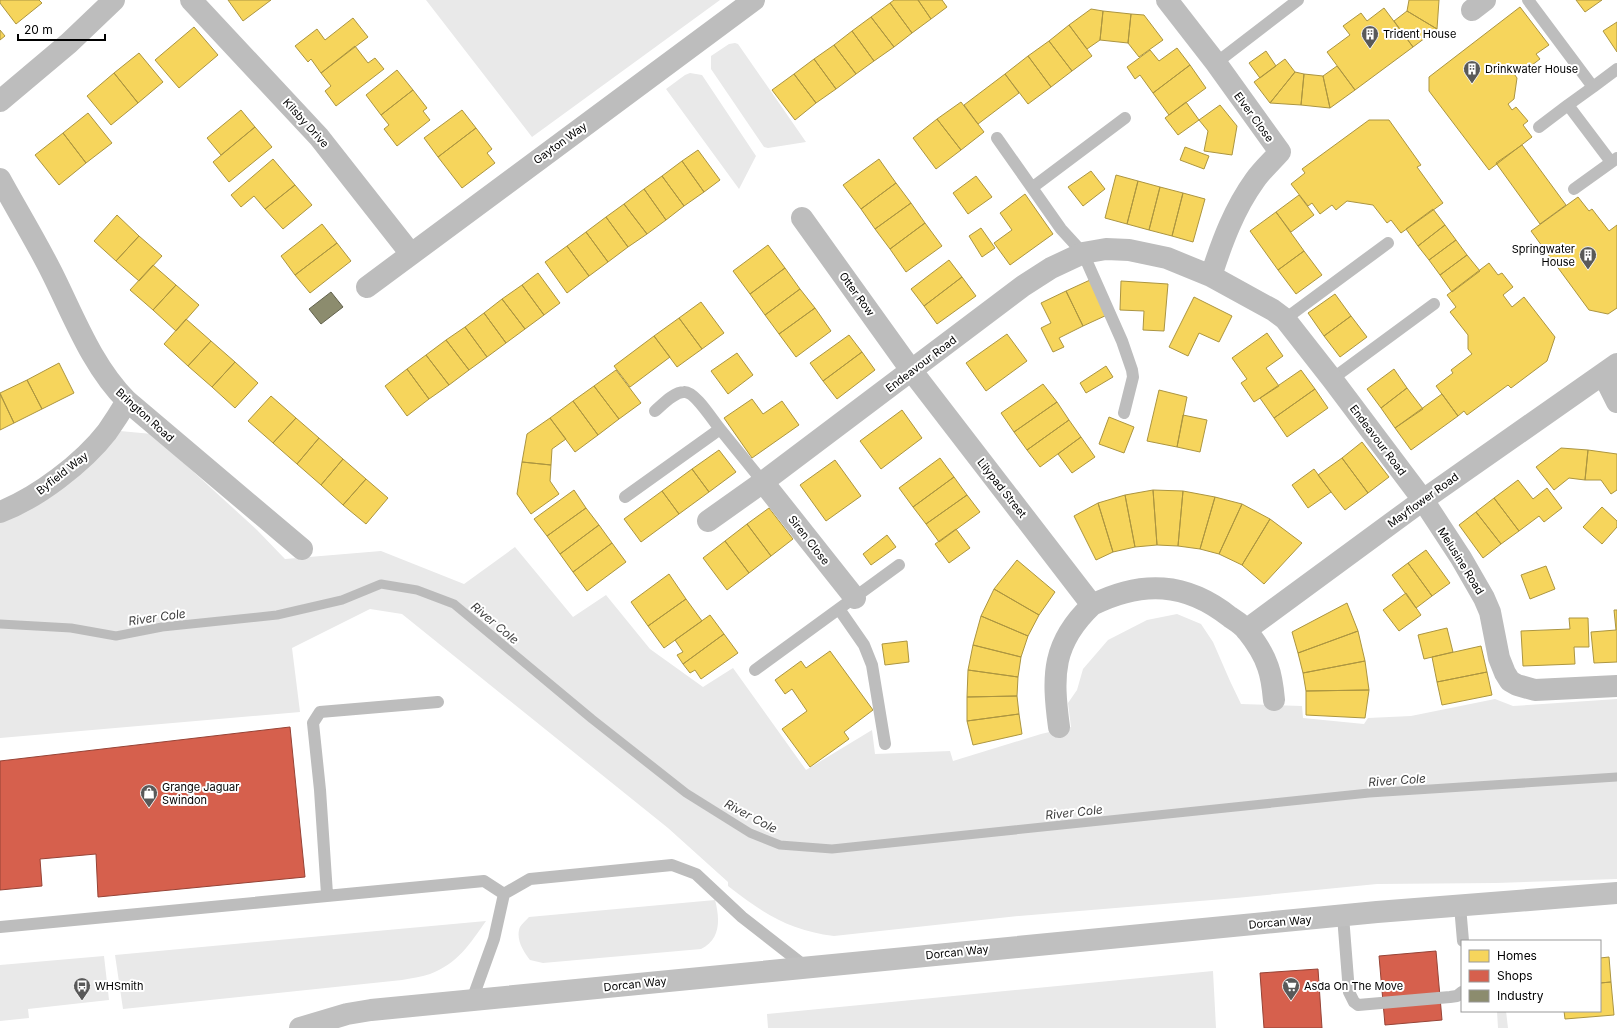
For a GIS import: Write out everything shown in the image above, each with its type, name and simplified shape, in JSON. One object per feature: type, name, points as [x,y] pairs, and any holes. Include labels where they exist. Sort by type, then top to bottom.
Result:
[{"type":"main road","name":"Dorcan Way","points":[[300,1028],[326,1019],[355,1013],[472,1000],[1343,916],[1617,893]]},
{"type":"street","points":[[0,101],[69,43],[114,0]]},
{"type":"street","name":"Kilsby Drive","points":[[191,0],[319,137],[411,254]]},
{"type":"street","name":"Gayton Way","points":[[367,287],[754,0]]},
{"type":"street","name":"Elver Close","points":[[1167,0],[1280,152],[1256,179],[1240,202],[1224,239],[1211,276]]},
{"type":"street","name":"Brington Road","points":[[0,179],[51,271],[94,358],[115,389],[302,549]]},
{"type":"street","name":"Otter Row","points":[[802,218],[911,370]]},
{"type":"street","name":"Endeavour Road","points":[[708,521],[763,482],[1023,286],[1051,268],[1083,253],[1106,249],[1129,250],[1167,258],[1211,276],[1263,303],[1285,319],[1423,500]]},
{"type":"street","points":[[1610,369],[1617,402]]},
{"type":"street","name":"Mayflower Road","points":[[1246,630],[1423,500],[1610,369]]},
{"type":"street","name":"Lilypad Street","points":[[911,370],[1092,606]]},
{"type":"street","name":"Byfield Way","points":[[0,512],[28,499],[75,465],[93,448],[128,401]]},
{"type":"street","name":"Siren Close","points":[[763,482],[847,604]]},
{"type":"street","name":"Melusine Road","points":[[1423,500],[1465,564],[1484,598],[1490,612],[1499,658],[1510,681],[1517,685],[1535,690],[1617,686]]},
{"type":"street","points":[[1059,727],[1054,689],[1057,663],[1061,648],[1069,631],[1078,618],[1092,606],[1109,597],[1124,592],[1153,588],[1183,591],[1202,598],[1224,612],[1246,630],[1268,666],[1272,680],[1274,700]]},
{"type":"lane","points":[[1216,64],[1298,0]]},
{"type":"lane","points":[[1528,0],[1592,87]]},
{"type":"lane","points":[[1539,127],[1617,69]]},
{"type":"lane","points":[[1568,105],[1614,160],[1574,189]]},
{"type":"lane","points":[[1032,187],[1125,118]]},
{"type":"lane","points":[[997,138],[1061,229],[1083,253],[1122,341],[1132,370],[1133,376],[1124,413]]},
{"type":"lane","points":[[1285,319],[1388,243]]},
{"type":"lane","points":[[1332,379],[1434,304]]},
{"type":"lane","points":[[655,411],[675,395],[683,392],[689,392],[695,397],[763,482]]},
{"type":"lane","points":[[625,497],[720,429]]},
{"type":"lane","points":[[755,670],[899,565]]},
{"type":"lane","points":[[847,604],[872,665],[885,744]]},
{"type":"lane","points":[[327,894],[320,790],[313,723],[320,712],[438,702]]},
{"type":"lane","points":[[472,1000],[494,940],[504,894],[530,879],[672,865],[696,874],[742,917],[806,967]]},
{"type":"lane","points":[[0,927],[112,917],[327,894],[484,881],[504,894]]},
{"type":"lane","points":[[1460,906],[1463,940]]},
{"type":"lane","points":[[1343,916],[1350,992],[1354,1002],[1358,1004],[1450,997],[1457,996],[1461,993]]},
{"type":"shaded area","points":[[426,0],[720,0],[532,137]]},
{"type":"shaded area","points":[[729,44],[738,44],[806,142],[768,148],[764,147],[711,69],[711,56]]},
{"type":"shaded area","points":[[690,73],[702,75],[756,156],[739,189],[666,89]]},
{"type":"shaded area","points":[[120,431],[152,434],[257,530],[285,559],[381,551],[464,584],[515,547],[573,617],[606,595],[650,649],[703,687],[733,668],[806,770],[872,730],[875,754],[950,751],[953,761],[1041,734],[1071,727],[1068,703],[1077,690],[1083,669],[1108,640],[1147,620],[1177,614],[1201,624],[1213,642],[1241,704],[1302,706],[1303,718],[1364,724],[1368,718],[1411,716],[1495,699],[1513,706],[1617,699],[1617,879],[1496,883],[1377,884],[1236,898],[1019,916],[834,936],[804,930],[765,913],[728,886],[728,882],[668,828],[402,614],[370,609],[292,648],[300,712],[0,738],[0,522]]},
{"type":"shaded area","points":[[715,900],[718,914],[716,934],[708,945],[701,949],[543,963],[530,960],[519,941],[520,927],[529,917]]},
{"type":"shaded area","points":[[486,921],[468,945],[455,959],[440,970],[423,976],[402,980],[123,1009],[115,955]]},
{"type":"shaded area","points":[[104,956],[109,1000],[28,1009],[29,1018],[0,1021],[0,965]]},
{"type":"shaded area","points":[[1213,971],[1216,1028],[768,1028],[767,1014]]},
{"type":"shaded area","points":[[1497,1012],[1506,1012],[1508,1028],[1498,1028]]},
{"type":"building: Homes","points":[[0,0],[39,0],[42,3],[16,24],[0,3]]},
{"type":"building: Homes","points":[[228,0],[271,0],[243,21]]},
{"type":"building: Homes","points":[[894,0],[918,0],[931,19],[912,33],[890,3]]},
{"type":"building: Homes","points":[[918,0],[942,0],[947,7],[931,19]]},
{"type":"building: Homes","points":[[1409,0],[1439,0],[1437,29],[1407,11]]},
{"type":"building: Homes","points":[[1576,0],[1602,0],[1585,12]]},
{"type":"building: Homes","points":[[890,3],[912,33],[894,47],[871,17]]},
{"type":"building: Homes","name":"Drinkwater House","points":[[1520,7],[1549,45],[1536,54],[1540,59],[1524,71],[1519,65],[1512,71],[1517,78],[1514,99],[1508,104],[1512,110],[1516,107],[1528,121],[1523,125],[1532,137],[1489,170],[1429,91],[1429,77]]},
{"type":"building: Homes","name":"Trident House","points":[[1384,8],[1413,47],[1355,90],[1327,52],[1350,35],[1343,26],[1361,13],[1367,21]]},
{"type":"building: Homes","points":[[1091,9],[1103,11],[1100,40],[1087,49],[1069,25]]},
{"type":"building: Homes","points":[[1103,11],[1131,14],[1128,43],[1100,40]]},
{"type":"building: Homes","points":[[1407,11],[1437,29],[1413,47],[1394,21]]},
{"type":"building: Homes","points":[[1131,14],[1144,15],[1163,40],[1139,57],[1128,43]]},
{"type":"building: Homes","points":[[871,17],[894,47],[874,61],[852,31]]},
{"type":"building: Homes","points":[[353,18],[368,37],[321,73],[311,59],[308,62],[295,46],[317,29],[325,40]]},
{"type":"building: Homes","points":[[1617,22],[1617,52],[1603,31]]},
{"type":"building: Homes","points":[[1069,25],[1092,56],[1072,71],[1049,41]]},
{"type":"building: Homes","points":[[194,27],[218,55],[179,88],[155,60]]},
{"type":"building: Homes","points":[[0,30],[5,36],[0,40]]},
{"type":"building: Homes","points":[[852,31],[874,61],[856,74],[834,45]]},
{"type":"building: Homes","points":[[1049,41],[1072,71],[1051,87],[1028,56]]},
{"type":"building: Homes","points":[[834,45],[856,74],[836,89],[814,59]]},
{"type":"building: Homes","points":[[355,46],[368,63],[375,58],[384,69],[336,106],[325,91],[331,86],[321,73]]},
{"type":"building: Homes","points":[[1177,48],[1190,65],[1153,93],[1140,75],[1135,79],[1127,67],[1150,50],[1159,61]]},
{"type":"building: Homes","points":[[1266,51],[1276,66],[1260,78],[1249,63]]},
{"type":"building: Homes","points":[[139,53],[163,82],[138,103],[114,73]]},
{"type":"building: Homes","points":[[1028,56],[1051,87],[1028,104],[1005,74]]},
{"type":"building: Homes","points":[[814,59],[836,89],[816,103],[794,74]]},
{"type":"building: Homes","points":[[1285,59],[1295,72],[1270,103],[1254,82]]},
{"type":"building: Homes","points":[[1190,65],[1206,88],[1169,115],[1153,93]]},
{"type":"building: Homes","points":[[1337,66],[1355,90],[1330,108],[1323,76]]},
{"type":"building: Homes","points":[[397,70],[413,90],[381,115],[366,95]]},
{"type":"building: Homes","points":[[1295,72],[1304,74],[1301,105],[1270,103]]},
{"type":"building: Homes","points":[[114,73],[138,103],[111,125],[87,96]]},
{"type":"building: Homes","points":[[794,74],[816,103],[795,120],[772,90]]},
{"type":"building: Homes","points":[[1005,74],[1019,93],[978,124],[964,105]]},
{"type":"building: Homes","points":[[1304,74],[1323,76],[1330,108],[1301,105]]},
{"type":"building: Homes","points":[[413,90],[427,108],[423,111],[430,120],[397,146],[384,129],[389,125],[381,115]]},
{"type":"building: Homes","points":[[961,102],[984,132],[961,150],[937,119]]},
{"type":"building: Homes","points":[[1186,102],[1199,120],[1178,135],[1165,118]]},
{"type":"building: Homes","points":[[1220,105],[1237,126],[1232,155],[1204,151],[1208,131],[1199,120]]},
{"type":"building: Homes","points":[[241,110],[255,127],[221,155],[207,138]]},
{"type":"building: Homes","points":[[462,110],[476,128],[438,157],[424,138]]},
{"type":"building: Homes","points":[[88,113],[112,143],[86,163],[63,133]]},
{"type":"building: Homes","points":[[937,119],[961,150],[936,169],[913,138]]},
{"type":"building: Homes","points":[[1369,120],[1389,120],[1421,165],[1417,167],[1443,203],[1401,233],[1391,220],[1387,223],[1373,205],[1347,201],[1336,210],[1332,205],[1320,214],[1312,203],[1308,206],[1291,184],[1305,173],[1302,169]]},
{"type":"building: Homes","points":[[255,127],[272,147],[229,182],[213,162]]},
{"type":"building: Homes","points":[[476,128],[492,149],[487,153],[495,163],[462,188],[438,157]]},
{"type":"building: Homes","points":[[63,133],[86,163],[59,185],[35,155]]},
{"type":"building: Homes","points":[[1522,145],[1566,205],[1540,224],[1496,163]]},
{"type":"building: Homes","points":[[1185,147],[1209,156],[1204,169],[1180,160]]},
{"type":"building: Homes","points":[[698,150],[720,180],[704,192],[682,161]]},
{"type":"building: Homes","points":[[273,159],[295,185],[265,209],[254,196],[241,207],[231,195]]},
{"type":"building: Homes","points":[[879,159],[896,183],[861,209],[843,185]]},
{"type":"building: Homes","points":[[682,161],[704,192],[684,206],[662,176]]},
{"type":"building: Homes","points":[[1091,171],[1105,189],[1083,206],[1068,187]]},
{"type":"building: Homes","points":[[1116,175],[1138,181],[1127,224],[1105,218]]},
{"type":"building: Homes","points":[[662,176],[684,206],[666,220],[644,189]]},
{"type":"building: Homes","points":[[976,176],[992,197],[968,214],[953,193]]},
{"type":"building: Homes","points":[[1138,181],[1160,187],[1149,230],[1127,224]]},
{"type":"building: Homes","points":[[896,183],[911,203],[875,229],[861,209]]},
{"type":"building: Homes","points":[[295,185],[312,205],[283,229],[265,209]]},
{"type":"building: Homes","points":[[1160,187],[1183,193],[1172,236],[1149,230]]},
{"type":"building: Homes","points":[[644,189],[666,220],[647,234],[624,204]]},
{"type":"building: Homes","points":[[1183,193],[1205,199],[1193,242],[1172,236]]},
{"type":"building: Homes","points":[[1025,194],[1053,234],[1010,265],[994,243],[1012,230],[1000,213]]},
{"type":"building: Homes","points":[[1299,195],[1314,215],[1291,232],[1276,212]]},
{"type":"building: Homes","name":"Springwater House","points":[[1578,197],[1589,211],[1592,209],[1609,231],[1617,225],[1617,308],[1608,314],[1589,310],[1531,231]]},
{"type":"building: Homes","points":[[911,203],[925,223],[890,249],[875,229]]},
{"type":"building: Homes","points":[[624,204],[647,234],[628,247],[606,217]]},
{"type":"building: Homes","points":[[1433,209],[1445,225],[1418,246],[1406,229]]},
{"type":"building: Homes","points":[[1276,212],[1304,251],[1278,270],[1250,231]]},
{"type":"building: Homes","points":[[117,215],[139,236],[116,261],[94,241]]},
{"type":"building: Homes","points":[[606,217],[628,247],[608,262],[586,232]]},
{"type":"building: Homes","points":[[925,223],[942,246],[906,272],[890,249]]},
{"type":"building: Homes","points":[[322,224],[337,243],[295,275],[281,256]]},
{"type":"building: Homes","points":[[1445,225],[1456,240],[1429,260],[1418,246]]},
{"type":"building: Homes","points":[[981,228],[995,248],[982,257],[969,236]]},
{"type":"building: Homes","points":[[586,232],[608,262],[589,276],[567,246]]},
{"type":"building: Homes","points":[[139,236],[162,256],[139,281],[116,261]]},
{"type":"building: Homes","points":[[1456,240],[1467,255],[1440,275],[1429,260]]},
{"type":"building: Homes","points":[[337,243],[351,261],[310,293],[295,275]]},
{"type":"building: Homes","points":[[768,245],[785,268],[750,294],[733,271]]},
{"type":"building: Homes","points":[[567,246],[589,276],[567,293],[545,262]]},
{"type":"building: Homes","points":[[1304,251],[1322,275],[1296,294],[1278,270]]},
{"type":"building: Homes","points":[[1467,255],[1480,271],[1452,292],[1440,275]]},
{"type":"building: Homes","points":[[949,260],[962,277],[924,306],[911,289]]},
{"type":"building: Homes","points":[[1489,263],[1498,275],[1502,273],[1513,287],[1503,295],[1512,307],[1524,297],[1555,337],[1547,361],[1511,388],[1508,385],[1467,415],[1464,411],[1458,416],[1436,386],[1453,373],[1451,370],[1472,354],[1468,349],[1468,335],[1450,312],[1456,307],[1447,295]]},
{"type":"building: Homes","points":[[153,265],[176,285],[153,310],[130,290]]},
{"type":"building: Homes","points":[[785,268],[800,289],[765,315],[750,294]]},
{"type":"building: Homes","points":[[538,273],[560,303],[544,315],[522,285]]},
{"type":"building: Homes","points":[[962,277],[976,296],[937,324],[924,306]]},
{"type":"building: Homes","points":[[1090,280],[1107,315],[1083,326],[1066,291]]},
{"type":"building: Homes","points":[[1121,281],[1168,284],[1164,331],[1143,330],[1144,311],[1120,310]]},
{"type":"building: Homes","points":[[176,285],[199,305],[176,331],[153,310]]},
{"type":"building: Homes","points":[[522,285],[544,315],[525,329],[502,299]]},
{"type":"building: Homes","points":[[800,289],[815,308],[779,334],[765,315]]},
{"type":"building: Homes","points":[[1066,291],[1083,326],[1059,338],[1064,347],[1053,352],[1041,328],[1051,323],[1041,303]]},
{"type":"building: Homes","points":[[1335,294],[1351,316],[1324,336],[1308,313]]},
{"type":"building: Homes","points":[[1194,297],[1232,316],[1219,342],[1199,333],[1188,356],[1169,347]]},
{"type":"building: Homes","points":[[502,299],[525,329],[506,343],[484,313]]},
{"type":"building: Homes","points":[[701,302],[724,333],[702,349],[679,318]]},
{"type":"building: Homes","points":[[815,308],[831,331],[796,357],[779,334]]},
{"type":"building: Homes","points":[[484,313],[506,343],[487,357],[465,327]]},
{"type":"building: Homes","points":[[1351,316],[1367,337],[1340,357],[1324,336]]},
{"type":"building: Homes","points":[[679,318],[702,349],[677,367],[654,336]]},
{"type":"building: Homes","points":[[186,319],[211,341],[188,366],[164,344]]},
{"type":"building: Homes","points":[[465,327],[487,357],[469,370],[446,340]]},
{"type":"building: Homes","points":[[1267,333],[1283,356],[1266,368],[1279,386],[1254,402],[1241,383],[1247,379],[1232,358]]},
{"type":"building: Homes","points":[[1007,334],[1027,361],[986,391],[966,363]]},
{"type":"building: Homes","points":[[849,335],[862,352],[823,381],[810,363]]},
{"type":"building: Homes","points":[[654,336],[670,357],[630,387],[614,366]]},
{"type":"building: Homes","points":[[446,340],[469,370],[449,385],[426,355]]},
{"type":"building: Homes","points":[[211,341],[235,362],[212,387],[188,366]]},
{"type":"building: Homes","points":[[862,352],[875,370],[837,399],[823,381]]},
{"type":"building: Homes","points":[[737,353],[753,375],[728,394],[711,371]]},
{"type":"building: Homes","points":[[426,355],[449,385],[429,399],[407,369]]},
{"type":"building: Homes","points":[[235,362],[258,383],[235,408],[212,387]]},
{"type":"building: Homes","points":[[59,363],[74,393],[42,409],[27,380]]},
{"type":"building: Homes","points":[[1106,366],[1113,377],[1086,393],[1080,383]]},
{"type":"building: Homes","points":[[407,369],[429,399],[407,416],[385,386]]},
{"type":"building: Homes","points":[[1394,369],[1407,388],[1381,408],[1367,389]]},
{"type":"building: Homes","points":[[616,370],[641,403],[619,419],[594,386]]},
{"type":"building: Homes","points":[[1301,370],[1315,389],[1274,418],[1260,398]]},
{"type":"building: Homes","points":[[27,380],[42,409],[14,423],[0,393]]},
{"type":"building: Homes","points":[[1043,384],[1057,402],[1014,432],[1001,413]]},
{"type":"building: Homes","points":[[594,386],[619,419],[598,435],[573,401]]},
{"type":"building: Homes","points":[[1407,388],[1423,409],[1395,428],[1381,408]]},
{"type":"building: Homes","points":[[1315,389],[1328,408],[1287,437],[1274,418]]},
{"type":"building: Homes","points":[[1159,390],[1187,397],[1177,447],[1147,441]]},
{"type":"building: Homes","points":[[0,394],[14,423],[0,430]]},
{"type":"building: Homes","points":[[1442,394],[1458,416],[1411,450],[1395,428]]},
{"type":"building: Homes","points":[[271,396],[296,418],[273,443],[248,421]]},
{"type":"building: Homes","points":[[752,399],[763,414],[782,401],[799,425],[752,458],[724,418]]},
{"type":"building: Homes","points":[[573,401],[598,435],[575,452],[550,418]]},
{"type":"building: Homes","points":[[1057,402],[1069,420],[1027,450],[1014,432]]},
{"type":"building: Homes","points":[[902,410],[922,438],[881,469],[860,441]]},
{"type":"building: Homes","points":[[1183,415],[1207,420],[1200,452],[1177,447]]},
{"type":"building: Homes","points":[[1109,417],[1134,427],[1124,453],[1099,444]]},
{"type":"building: Homes","points":[[296,418],[319,438],[297,464],[273,443]]},
{"type":"building: Homes","points":[[550,418],[566,439],[552,449],[551,465],[522,462],[527,434]]},
{"type":"building: Homes","points":[[1069,420],[1081,437],[1040,467],[1027,450]]},
{"type":"building: Homes","points":[[1081,437],[1095,457],[1072,473],[1058,454]]},
{"type":"building: Homes","points":[[319,438],[343,459],[321,485],[297,464]]},
{"type":"building: Homes","points":[[1362,442],[1389,477],[1368,493],[1342,458]]},
{"type":"building: Homes","points":[[1561,448],[1588,450],[1585,480],[1569,478],[1554,490],[1536,467]]},
{"type":"building: Homes","points":[[719,450],[736,472],[709,492],[692,469]]},
{"type":"building: Homes","points":[[1588,450],[1617,454],[1617,490],[1611,494],[1601,480],[1585,480]]},
{"type":"building: Homes","points":[[940,458],[954,477],[913,507],[899,488]]},
{"type":"building: Homes","points":[[1342,458],[1368,493],[1345,510],[1318,475]]},
{"type":"building: Homes","points":[[343,459],[366,479],[343,505],[321,485]]},
{"type":"building: Homes","points":[[835,460],[861,496],[826,521],[800,485]]},
{"type":"building: Homes","points":[[522,462],[551,465],[550,481],[559,494],[531,514],[517,494]]},
{"type":"building: Homes","points":[[692,469],[709,492],[679,514],[662,491]]},
{"type":"building: Homes","points":[[1314,469],[1331,492],[1308,508],[1292,485]]},
{"type":"building: Homes","points":[[954,477],[967,495],[926,524],[913,507]]},
{"type":"building: Homes","points":[[366,479],[388,498],[366,524],[343,505]]},
{"type":"building: Homes","points":[[1518,480],[1533,499],[1547,488],[1562,508],[1544,522],[1539,516],[1519,531],[1494,498]]},
{"type":"building: Homes","points":[[574,490],[586,508],[547,536],[534,519]]},
{"type":"building: Homes","points":[[1153,490],[1183,491],[1178,546],[1157,545]]},
{"type":"building: Homes","points":[[1153,490],[1157,545],[1135,547],[1125,495]]},
{"type":"building: Homes","points":[[662,491],[679,514],[641,542],[624,519]]},
{"type":"building: Homes","points":[[1183,491],[1215,497],[1200,549],[1178,546]]},
{"type":"building: Homes","points":[[967,495],[980,512],[939,542],[926,524]]},
{"type":"building: Homes","points":[[1125,495],[1135,547],[1113,552],[1098,503]]},
{"type":"building: Homes","points":[[1215,497],[1242,504],[1219,554],[1200,549]]},
{"type":"building: Homes","points":[[1494,498],[1519,531],[1501,544],[1476,512]]},
{"type":"building: Homes","points":[[1098,503],[1113,552],[1096,560],[1074,516]]},
{"type":"building: Homes","points":[[1242,504],[1270,519],[1242,565],[1219,554]]},
{"type":"building: Homes","points":[[1602,507],[1617,521],[1617,527],[1602,544],[1583,527]]},
{"type":"building: Homes","points":[[586,508],[599,525],[560,554],[547,536]]},
{"type":"building: Homes","points":[[769,508],[793,539],[771,556],[747,524]]},
{"type":"building: Homes","points":[[1476,512],[1501,544],[1483,558],[1459,525]]},
{"type":"building: Homes","points":[[1270,519],[1302,543],[1264,584],[1242,565]]},
{"type":"building: Homes","points":[[747,524],[771,556],[749,573],[725,541]]},
{"type":"building: Homes","points":[[599,525],[612,543],[573,572],[560,554]]},
{"type":"building: Homes","points":[[956,529],[970,548],[949,563],[935,544]]},
{"type":"building: Homes","points":[[887,535],[896,547],[871,565],[863,554]]},
{"type":"building: Homes","points":[[725,541],[749,573],[727,590],[703,558]]},
{"type":"building: Homes","points":[[612,543],[626,562],[587,591],[573,572]]},
{"type":"building: Homes","points":[[1426,550],[1450,583],[1432,596],[1408,563]]},
{"type":"building: Homes","points":[[1017,560],[1055,592],[1039,615],[994,589]]},
{"type":"building: Homes","points":[[1408,563],[1432,596],[1416,608],[1392,575]]},
{"type":"building: Homes","points":[[1546,566],[1555,589],[1530,599],[1521,575]]},
{"type":"building: Homes","points":[[669,574],[686,599],[648,626],[631,602]]},
{"type":"building: Homes","points":[[994,589],[1039,615],[1028,636],[981,616]]},
{"type":"building: Homes","points":[[1406,593],[1421,615],[1399,631],[1383,610]]},
{"type":"building: Homes","points":[[686,599],[702,621],[664,648],[648,626]]},
{"type":"building: Homes","points":[[1347,603],[1358,631],[1298,653],[1292,632]]},
{"type":"building: Homes","points":[[1614,610],[1617,610],[1617,662],[1594,663],[1591,632],[1616,630]]},
{"type":"building: Homes","points":[[710,615],[724,634],[683,664],[677,655],[683,652],[675,640]]},
{"type":"building: Homes","points":[[981,616],[1028,636],[1021,657],[973,645]]},
{"type":"building: Homes","points":[[1569,618],[1588,618],[1589,647],[1574,647],[1575,664],[1523,666],[1521,631],[1570,629]]},
{"type":"building: Homes","points":[[1447,628],[1453,652],[1424,659],[1418,635]]},
{"type":"building: Homes","points":[[1358,631],[1365,661],[1303,673],[1298,653]]},
{"type":"building: Homes","points":[[724,634],[738,653],[701,679],[695,670],[690,673],[683,664]]},
{"type":"building: Homes","points":[[907,641],[909,662],[885,665],[882,644]]},
{"type":"building: Homes","points":[[973,645],[1021,657],[1018,677],[968,670]]},
{"type":"building: Homes","points":[[1481,646],[1487,672],[1437,682],[1432,657]]},
{"type":"building: Homes","points":[[830,651],[873,710],[844,732],[849,739],[810,767],[782,729],[807,711],[792,689],[785,694],[775,680],[801,661],[806,668]]},
{"type":"building: Homes","points":[[1365,661],[1369,690],[1306,691],[1303,673]]},
{"type":"building: Homes","points":[[968,670],[1018,677],[1017,696],[967,697]]},
{"type":"building: Homes","points":[[1487,672],[1492,695],[1442,705],[1437,682]]},
{"type":"building: Homes","points":[[1369,690],[1365,718],[1306,715],[1306,691]]},
{"type":"building: Homes","points":[[1017,696],[1019,714],[967,721],[967,697]]},
{"type":"building: Homes","points":[[1019,714],[1022,734],[973,745],[967,721]]},
{"type":"building: Homes","points":[[1609,957],[1611,982],[1601,983],[1601,958]]},
{"type":"building: Homes","points":[[1611,982],[1614,1015],[1565,1019],[1564,1012],[1601,1012],[1601,983]]},
{"type":"building: Shops","name":"Grange Jaguar Swindon","points":[[290,727],[305,877],[98,897],[96,854],[40,859],[42,886],[0,890],[0,761]]},
{"type":"building: Shops","points":[[1436,951],[1442,1020],[1385,1025],[1379,956]]},
{"type":"building: Shops","name":"Asda On The Move","points":[[1318,969],[1322,1028],[1264,1028],[1260,973]]},
{"type":"building: Industry","points":[[331,292],[343,307],[321,324],[309,309]]},
{"type":"waterway","name":"River Cole","points":[[0,624],[71,628],[116,636],[162,627],[277,615],[342,600],[381,584],[417,590],[454,604],[592,719],[686,793],[750,833],[780,845],[832,849],[1369,793],[1617,777]]},
{"type":"place","name":"Trident House","points":[[1370,49]]},
{"type":"place","name":"Drinkwater House","points":[[1472,84]]},
{"type":"place","name":"Springwater House","points":[[1588,270]]},
{"type":"place","name":"Grange Jaguar Swindon","points":[[149,808]]},
{"type":"place","name":"WHSmith","points":[[82,1001]]},
{"type":"place","name":"Asda On The Move","points":[[1291,1001]]}]
